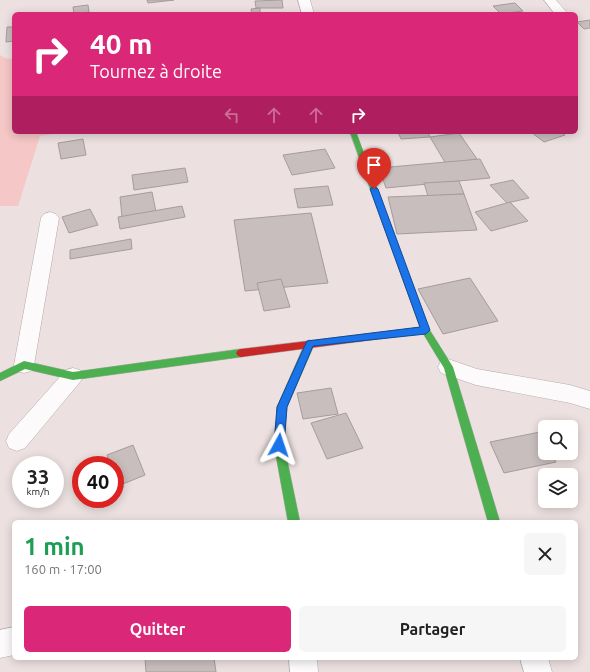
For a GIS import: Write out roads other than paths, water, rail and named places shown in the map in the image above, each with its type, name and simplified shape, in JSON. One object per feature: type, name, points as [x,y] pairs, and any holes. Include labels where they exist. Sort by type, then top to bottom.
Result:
[{"type":"street","points":[[304,0],[307,12]]},
{"type":"street","points":[[550,0],[560,12]]},
{"type":"street","points":[[354,134],[426,330],[448,367],[493,520]]},
{"type":"street","points":[[24,365],[50,218]]},
{"type":"street","points":[[0,377],[24,365],[73,376],[310,343],[426,330]]},
{"type":"street","points":[[294,520],[279,445],[282,407],[310,343]]},
{"type":"street","points":[[448,367],[476,377],[570,394],[590,400]]},
{"type":"street","points":[[17,441],[73,376]]},
{"type":"street","points":[[0,644],[12,641]]},
{"type":"street","points":[[303,660],[304,672]]},
{"type":"street","points":[[535,660],[538,672]]}]
